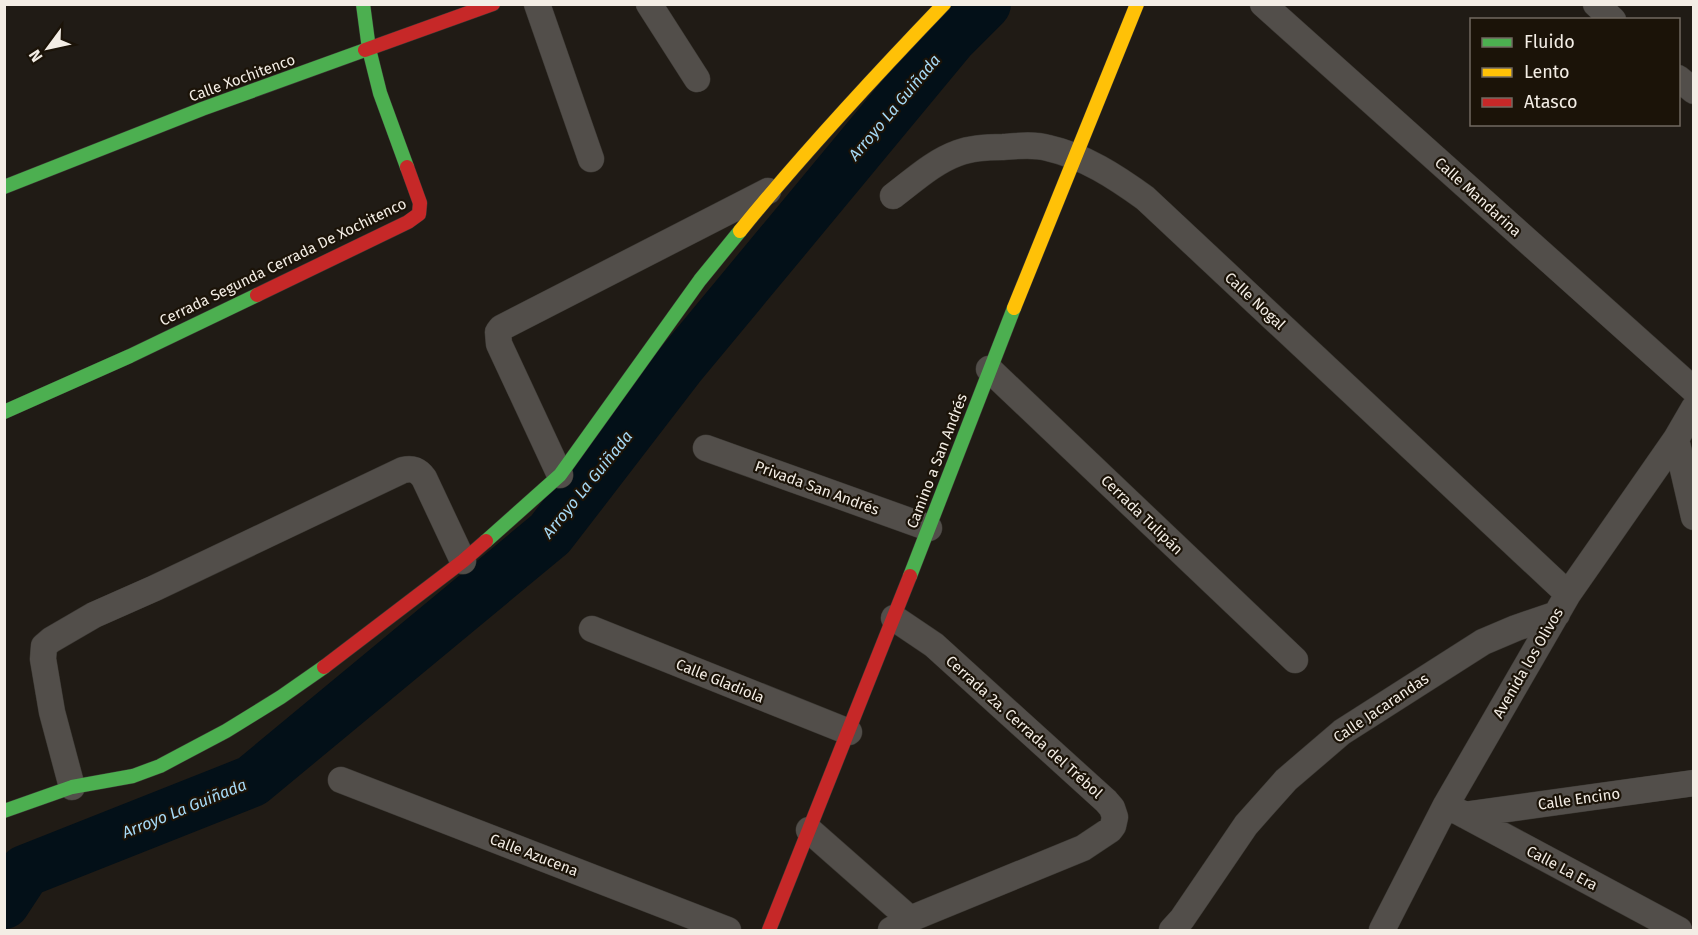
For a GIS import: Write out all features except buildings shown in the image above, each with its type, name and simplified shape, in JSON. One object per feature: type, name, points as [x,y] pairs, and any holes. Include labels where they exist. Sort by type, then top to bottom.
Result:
[{"type":"street","points":[[363,4],[369,50]]},
{"type":"street","name":"Calle Xochitenco","points":[[4,187],[202,109],[492,4]]},
{"type":"street","points":[[537,4],[591,159]]},
{"type":"street","points":[[649,4],[697,80]]},
{"type":"street","points":[[4,811],[72,787],[133,776],[160,766],[226,731],[281,697],[333,660],[463,561],[560,475],[700,280],[775,188],[890,60],[944,4]]},
{"type":"street","name":"Camino a San Andrés","points":[[769,930],[894,618],[989,369],[1137,4]]},
{"type":"street","name":"Calle Mandarina","points":[[1263,4],[1694,390]]},
{"type":"street","points":[[1596,4],[1611,18]]},
{"type":"street","name":"Cerrada Segunda Cerrada De Xochitenco","points":[[4,412],[130,356],[419,214],[420,203],[380,93],[369,50]]},
{"type":"street","points":[[1680,80],[1694,91]]},
{"type":"street","name":"Calle Nogal","points":[[893,196],[935,165],[958,153],[990,147],[1047,147],[1075,156],[1114,175],[1145,198],[1563,604]]},
{"type":"street","points":[[560,475],[499,344],[498,332],[501,328],[775,188]]},
{"type":"street","name":"Cerrada Tulipán","points":[[989,369],[1295,660]]},
{"type":"street","name":"Avenida los Olivos","points":[[1382,930],[1455,810],[1563,604],[1676,439],[1694,408]]},
{"type":"street","points":[[1676,439],[1694,517]]},
{"type":"street","name":"Privada San Andrés","points":[[706,448],[929,528]]},
{"type":"street","points":[[72,787],[52,712],[43,659],[44,646],[94,615],[409,469],[414,469],[424,478],[463,561]]},
{"type":"street","name":"Calle Jacarandas","points":[[1172,930],[1182,919],[1246,825],[1286,780],[1342,732],[1483,642],[1563,604]]},
{"type":"street","name":"Cerrada 2a. Cerrada del Trébol","points":[[894,618],[934,645],[1106,801],[1115,817],[1110,830],[1083,848],[900,925]]},
{"type":"street","name":"Calle Gladiola","points":[[592,629],[849,732]]},
{"type":"street","name":"Calle Azucena","points":[[341,780],[728,930]]},
{"type":"street","name":"Calle Encino","points":[[1455,810],[1694,783]]},
{"type":"street","name":"Calle La Era","points":[[1455,810],[1679,930]]},
{"type":"street","points":[[809,830],[900,925]]},
{"type":"waterway","name":"Arroyo La Guiñada","points":[[4,903],[25,871],[252,781],[550,534],[680,365],[952,37],[985,4]]},
{"type":"traffic: fast","points":[[363,4],[369,49],[380,93],[407,167]]},
{"type":"traffic: fast","points":[[4,187],[202,109],[365,50]]},
{"type":"traffic: fast","points":[[486,541],[560,475],[700,280],[740,231]]},
{"type":"traffic: fast","points":[[4,412],[130,356],[257,295]]},
{"type":"traffic: fast","points":[[910,576],[1014,308]]},
{"type":"traffic: fast","points":[[4,811],[72,787],[133,776],[160,766],[226,731],[324,667]]},
{"type":"traffic: slow","points":[[740,231],[840,115],[944,4]]},
{"type":"traffic: slow","points":[[1014,308],[1137,4]]},
{"type":"traffic: jam","points":[[365,50],[493,4]]},
{"type":"traffic: jam","points":[[257,295],[408,222],[419,214],[420,203],[407,167]]},
{"type":"traffic: jam","points":[[324,667],[486,541]]},
{"type":"traffic: jam","points":[[769,930],[910,576]]}]
